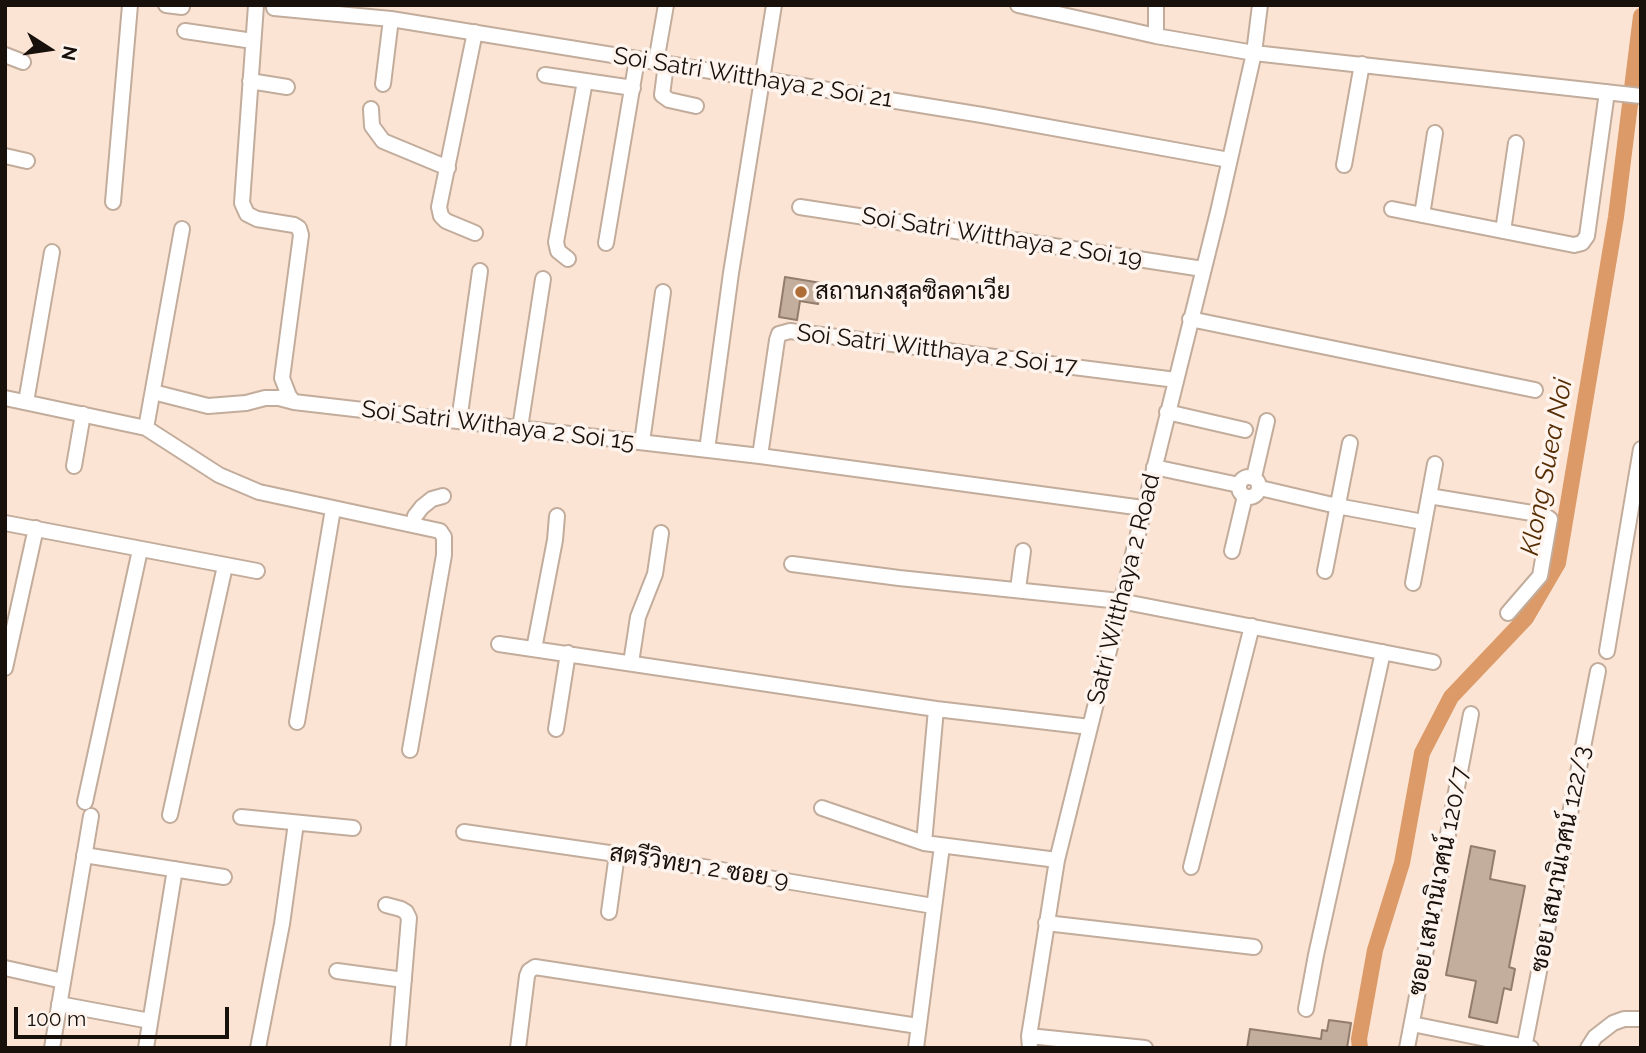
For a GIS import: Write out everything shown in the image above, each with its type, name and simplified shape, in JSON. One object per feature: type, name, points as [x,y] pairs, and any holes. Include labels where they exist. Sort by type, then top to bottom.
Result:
[{"type":"street","points":[[113,202],[130,5]]},
{"type":"street","points":[[166,5],[182,7]]},
{"type":"street","points":[[256,5],[242,203],[244,211],[257,219],[294,225],[299,228],[301,234],[282,378],[289,396],[295,402]]},
{"type":"street","points":[[666,5],[661,63],[662,95],[668,100],[696,106]]},
{"type":"street","points":[[707,450],[730,273],[774,5]]},
{"type":"street","points":[[1018,5],[1075,12],[1156,36],[1254,53],[1626,94],[1587,236],[1581,243],[1574,245],[1392,209]]},
{"type":"street","points":[[1156,5],[1156,36]]},
{"type":"street","name":"Satri Witthaya 2 Road","points":[[1030,1042],[1046,923],[1058,860],[1229,160],[1254,53],[1260,5]]},
{"type":"street","name":"Soi Satri Witthaya 2 Soi 21","points":[[274,8],[391,19],[475,32],[762,78],[1229,160]]},
{"type":"street","points":[[383,84],[391,19]]},
{"type":"street","points":[[185,31],[253,41]]},
{"type":"street","points":[[475,32],[439,207],[446,221],[475,233]]},
{"type":"street","points":[[5,55],[23,62]]},
{"type":"street","points":[[606,243],[636,59]]},
{"type":"street","points":[[1344,165],[1362,64]]},
{"type":"street","points":[[545,75],[633,88]]},
{"type":"street","points":[[568,259],[558,251],[556,242],[585,80]]},
{"type":"street","points":[[250,81],[287,87]]},
{"type":"street","points":[[371,109],[372,126],[383,141],[448,168]]},
{"type":"street","points":[[1422,215],[1434,133]]},
{"type":"street","points":[[1503,231],[1516,143]]},
{"type":"street","points":[[5,156],[27,161]]},
{"type":"street","name":"Soi Satri Witthaya 2 Soi 19","points":[[800,208],[1203,269]]},
{"type":"street","points":[[146,428],[182,229]]},
{"type":"street","points":[[26,402],[52,252]]},
{"type":"street","points":[[459,422],[480,271]]},
{"type":"street","points":[[520,428],[543,279]]},
{"type":"street","points":[[642,442],[663,292]]},
{"type":"street","points":[[1190,319],[1535,390]]},
{"type":"street","name":"Soi Satri Witthaya 2 Soi 17","points":[[760,456],[776,340],[779,334],[790,331],[1176,380]]},
{"type":"street","name":"Soi Satri Withaya 2 Soi 15","points":[[153,392],[208,406],[279,398],[459,422],[760,456],[1143,508]]},
{"type":"street","points":[[5,398],[146,428],[219,475],[271,496],[440,531],[445,546],[410,750]]},
{"type":"street","points":[[1167,412],[1245,430]]},
{"type":"street","points":[[74,466],[83,414]]},
{"type":"street","points":[[1257,483],[1267,421]]},
{"type":"street","points":[[1325,571],[1350,443]]},
{"type":"street","points":[[1607,651],[1641,449]]},
{"type":"street","points":[[1413,583],[1436,464]]},
{"type":"street","points":[[1154,467],[1242,491]]},
{"type":"street","points":[[1232,551],[1242,480],[1247,477],[1257,483],[1337,506],[1423,522]]},
{"type":"street","points":[[412,524],[422,507],[432,499],[443,496]]},
{"type":"street","points":[[1429,496],[1544,515],[1550,519],[1540,576],[1508,613]]},
{"type":"street","points":[[297,722],[333,509]]},
{"type":"street","points":[[534,649],[555,540],[557,516]]},
{"type":"street","points":[[5,523],[257,571]]},
{"type":"street","points":[[5,668],[36,528]]},
{"type":"street","points":[[631,663],[638,617],[655,574],[661,533]]},
{"type":"street","points":[[85,802],[141,550]]},
{"type":"street","points":[[1018,589],[1023,551]]},
{"type":"street","points":[[792,564],[1120,601],[1433,662]]},
{"type":"street","points":[[170,815],[225,566]]},
{"type":"street","points":[[1191,867],[1252,626]]},
{"type":"street","points":[[499,644],[936,709],[1090,727]]},
{"type":"street","points":[[1306,1009],[1318,942],[1383,652]]},
{"type":"street","points":[[556,729],[568,653]]},
{"type":"street","name":"ซอย เสนานิเวศน์ 122/3","points":[[1527,1047],[1598,671]]},
{"type":"street","points":[[924,844],[936,709]]},
{"type":"street","name":"ซอย เสนานิเวศน์ 120/7","points":[[1407,1048],[1471,714]]},
{"type":"street","points":[[822,808],[924,844],[1058,860]]},
{"type":"street","points":[[52,1048],[91,816]]},
{"type":"street","points":[[241,817],[354,828]]},
{"type":"street","points":[[258,1048],[282,924],[296,823]]},
{"type":"street","name":"สตรีวิทยา 2 ซอย 9","points":[[464,832],[933,905]]},
{"type":"street","points":[[916,1048],[942,846]]},
{"type":"street","points":[[609,912],[617,854]]},
{"type":"street","points":[[84,855],[224,877]]},
{"type":"street","points":[[146,1048],[175,869]]},
{"type":"street","points":[[386,905],[401,909],[409,918],[398,1048]]},
{"type":"street","points":[[1046,923],[1254,947]]},
{"type":"street","points":[[518,1048],[527,976],[535,967],[918,1026]]},
{"type":"street","points":[[5,968],[63,981]]},
{"type":"street","points":[[337,971],[404,980]]},
{"type":"street","points":[[59,1004],[150,1021]]},
{"type":"street","points":[[1588,1048],[1595,1037],[1613,1023],[1624,1019],[1641,1019]]},
{"type":"street","points":[[1412,1024],[1527,1047]]},
{"type":"street","points":[[1030,1042],[1145,1048]]},
{"type":"building","name":"สถานกงสุลซิลดาเวีย","points":[[785,277],[821,283],[818,304],[800,301],[797,320],[779,317]]},
{"type":"building","points":[[1471,846],[1495,851],[1490,879],[1525,886],[1509,967],[1515,969],[1511,990],[1504,988],[1497,1023],[1469,1017],[1476,981],[1446,975]]},
{"type":"building","points":[[1329,1020],[1351,1023],[1347,1048],[1247,1048],[1250,1029],[1321,1039],[1322,1030],[1327,1031]]},
{"type":"waterway","name":"Klong Suea Noi","points":[[1360,1048],[1359,1039],[1375,950],[1402,863],[1422,753],[1451,697],[1526,618],[1558,563],[1616,217],[1641,16]]},
{"type":"place","name":"สถานกงสุลซิลดาเวีย","points":[[801,292]]}]
